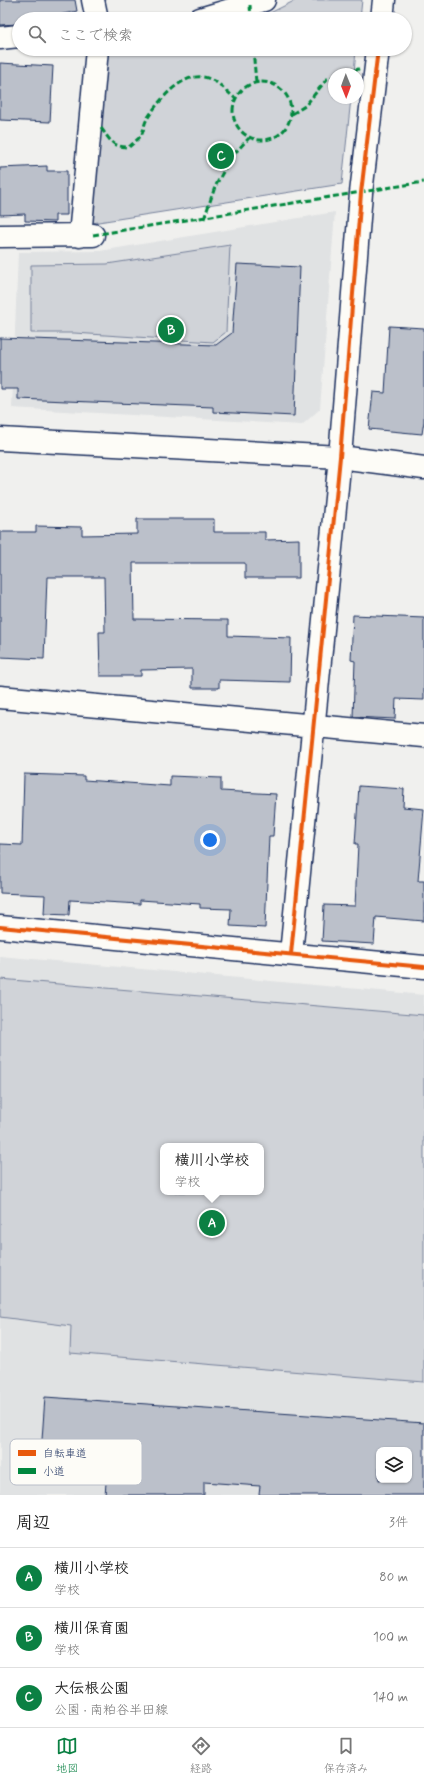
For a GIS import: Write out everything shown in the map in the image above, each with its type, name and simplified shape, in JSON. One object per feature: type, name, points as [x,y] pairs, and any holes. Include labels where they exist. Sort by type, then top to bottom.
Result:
[{"type":"street","points":[[93,0],[96,12]]},
{"type":"street","points":[[224,12],[264,0]]},
{"type":"street","points":[[383,12],[384,0]]},
{"type":"street","points":[[0,38],[12,37]]},
{"type":"street","points":[[0,236],[87,236],[97,56]]},
{"type":"street","points":[[291,954],[312,725],[340,458],[361,193],[377,56]]},
{"type":"street","points":[[0,440],[340,458],[424,468]]},
{"type":"street","points":[[0,697],[424,736]]},
{"type":"street","points":[[0,927],[424,966]]},
{"type":"shaded area","points":[[296,0],[362,0],[361,12],[272,12]]},
{"type":"shaded area","points":[[108,56],[355,56],[354,68],[328,68],[328,104],[350,104],[342,184],[92,223]]},
{"type":"shaded area","points":[[335,212],[320,409],[302,425],[12,408],[18,252],[100,251]]},
{"type":"shaded area","points":[[230,245],[226,332],[213,342],[74,333],[31,333],[31,265],[107,264]]},
{"type":"shaded area","points":[[0,956],[424,995],[424,1495],[0,1495]]},
{"type":"shaded area","points":[[0,979],[424,1015],[424,1382],[70,1353],[71,1326],[0,1317]]},
{"type":"building","points":[[0,0],[75,0],[77,11],[12,12],[12,24],[0,25]]},
{"type":"building","points":[[0,63],[53,66],[50,122],[0,120]]},
{"type":"building","points":[[47,166],[47,171],[67,171],[67,215],[55,215],[55,222],[25,221],[25,214],[0,215],[0,168]]},
{"type":"building","points":[[237,264],[300,267],[294,416],[213,412],[213,407],[18,399],[18,389],[0,389],[0,338],[216,345],[232,333]]},
{"type":"building","points":[[389,326],[424,328],[424,421],[422,434],[369,429],[373,392],[385,393]]},
{"type":"building","points":[[137,519],[214,519],[214,532],[265,532],[265,540],[299,539],[299,578],[245,578],[245,563],[133,563],[134,619],[228,620],[228,636],[291,638],[290,682],[219,680],[219,688],[192,688],[192,669],[141,670],[141,676],[100,676],[99,632],[105,632],[104,577],[47,577],[44,659],[0,657],[0,532],[36,532],[36,526],[82,527],[82,535],[137,534]]},
{"type":"building","points":[[353,615],[424,618],[424,700],[396,699],[395,719],[353,717],[355,661],[351,660]]},
{"type":"building","points":[[24,774],[84,776],[84,780],[170,786],[170,776],[221,778],[221,791],[276,794],[273,836],[269,836],[265,928],[230,926],[231,909],[200,908],[200,904],[140,900],[140,904],[70,900],[69,915],[44,914],[45,895],[0,893],[0,844],[22,845]]},
{"type":"building","points":[[359,786],[404,789],[403,807],[424,809],[418,881],[424,881],[424,921],[376,917],[374,944],[322,941],[324,905],[355,906],[358,844],[355,844]]},
{"type":"building","points":[[45,1397],[424,1423],[424,1495],[259,1495],[260,1486],[204,1482],[204,1495],[105,1495],[106,1485],[142,1485],[142,1439],[42,1439]]},
{"type":"marked path","points":[[250,5],[250,12]]},
{"type":"marked path","points":[[254,56],[256,82]]},
{"type":"marked path","points":[[101,128],[112,142],[119,146],[129,147],[141,136],[147,119],[166,95],[183,81],[193,78],[202,77],[212,80],[236,99]]},
{"type":"marked path","points":[[292,114],[305,106],[328,79]]},
{"type":"marked path","points":[[256,82],[268,82],[283,90],[291,105],[291,111],[291,117],[283,132],[268,140],[256,140],[241,132],[233,117],[233,105],[241,90],[256,82]]},
{"type":"marked path","points":[[204,219],[215,187],[231,157],[249,138]]},
{"type":"marked path","points":[[93,235],[424,182]]},
{"type":"cycle path","points":[[291,954],[340,457],[361,193],[377,56]]},
{"type":"cycle path","points":[[0,927],[424,967]]},
{"type":"place","name":"大伝根公園","points":[[221,156]]},
{"type":"place","name":"横川保育園","points":[[171,330]]},
{"type":"place","name":"横川小学校","points":[[212,1223]]}]
